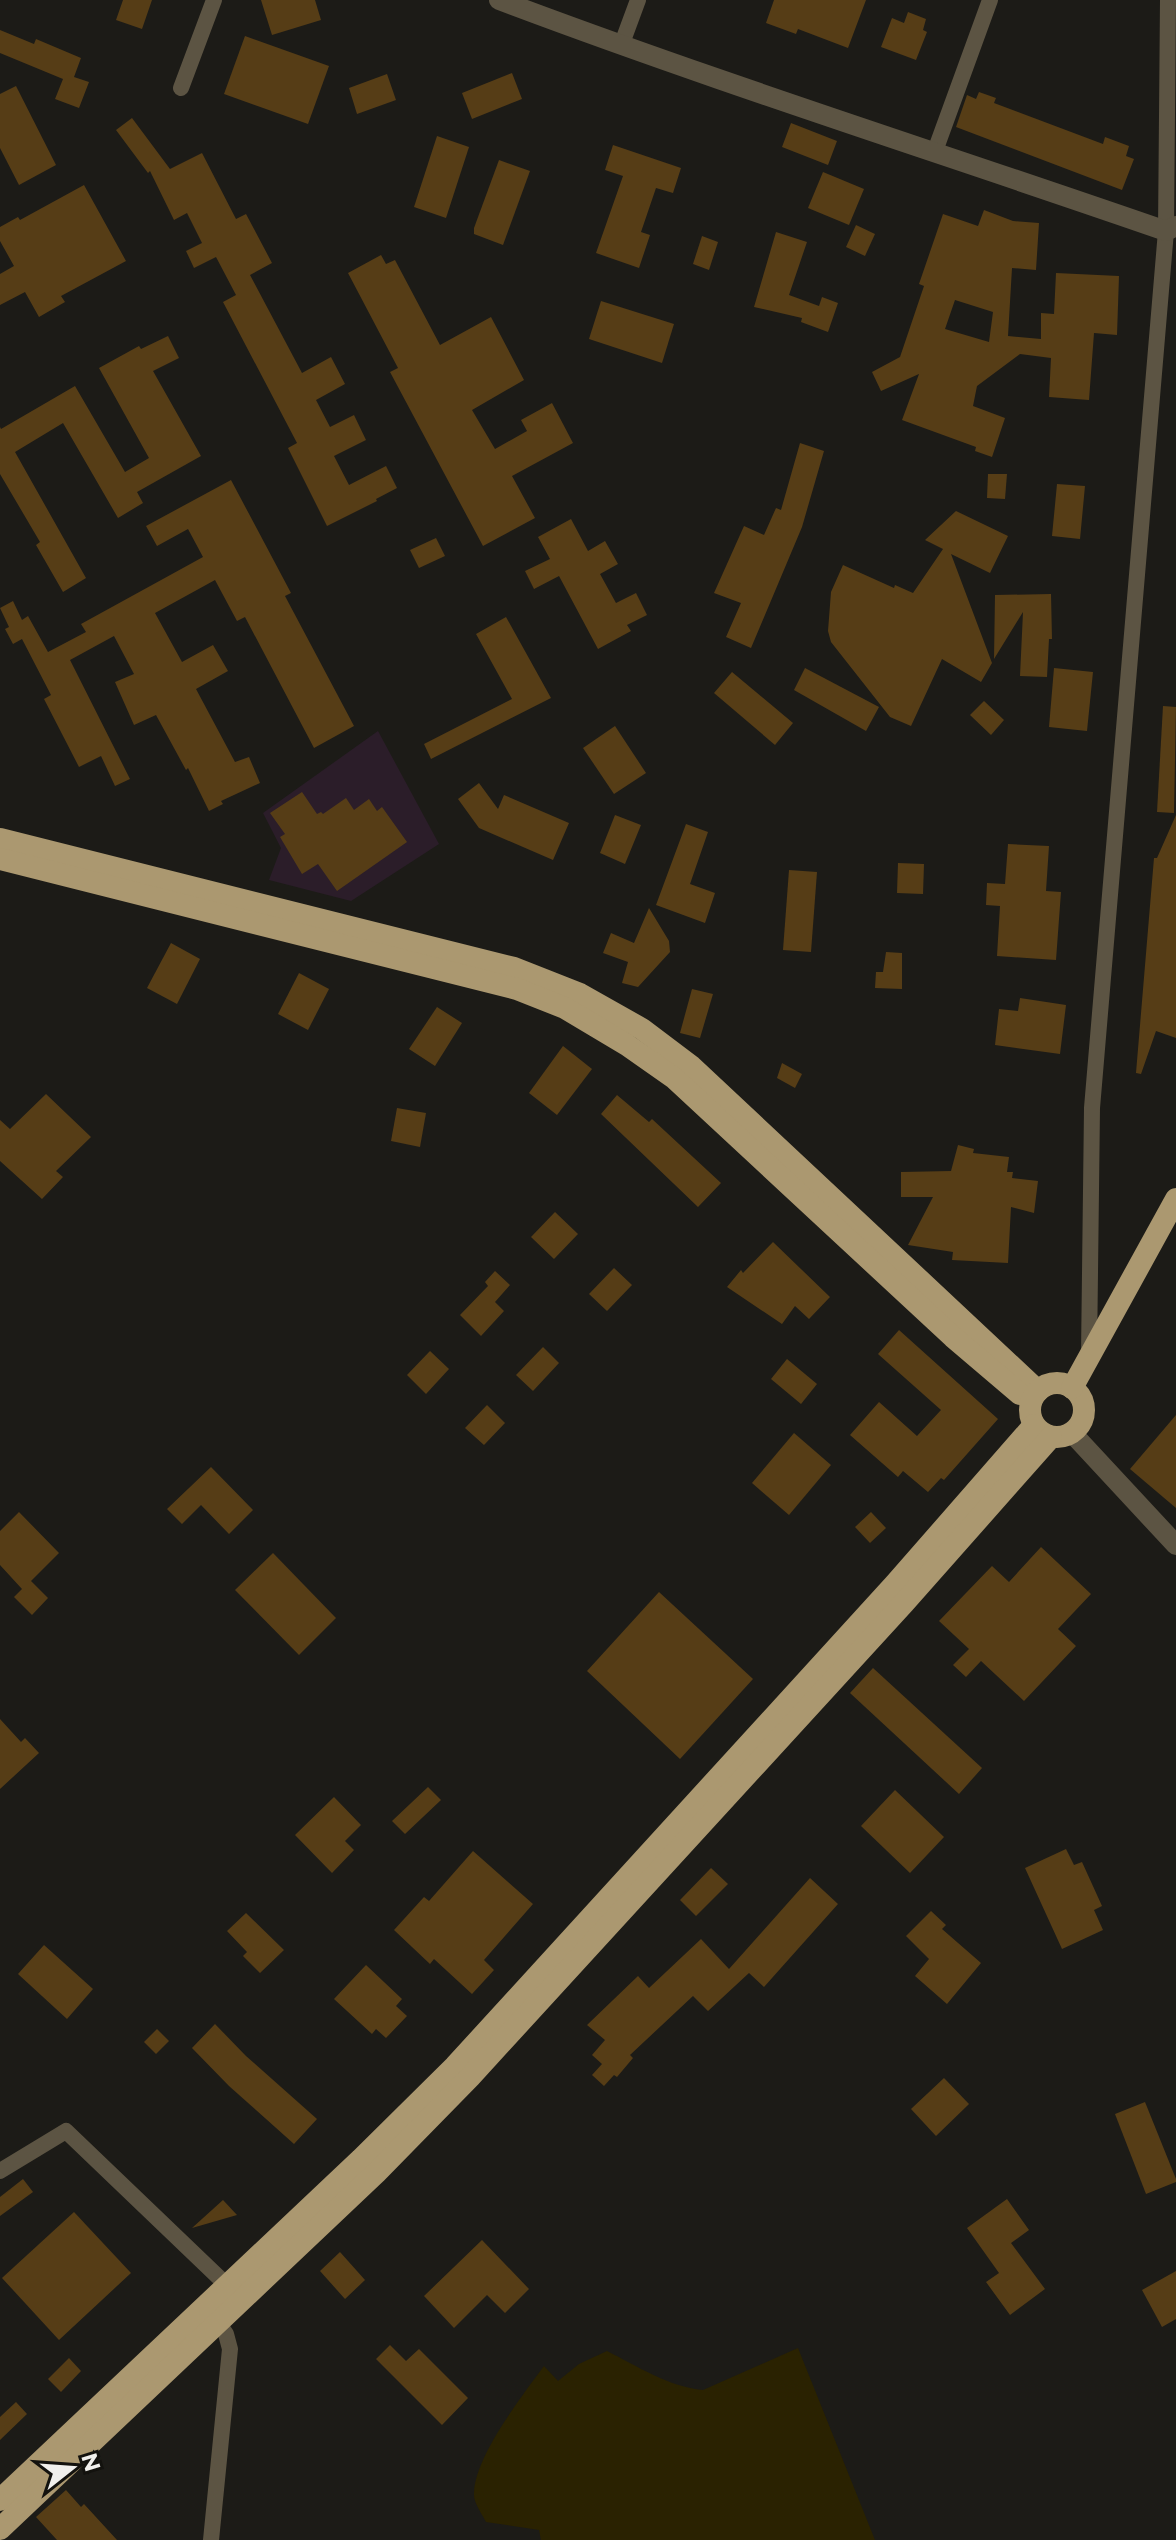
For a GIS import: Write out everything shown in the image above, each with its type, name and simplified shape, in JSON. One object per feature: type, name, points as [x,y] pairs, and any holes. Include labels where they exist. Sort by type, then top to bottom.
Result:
[{"type":"highway","points":[[0,839],[514,968],[580,994],[642,1029],[691,1066],[1045,1418]]},
{"type":"highway","points":[[0,859],[517,989],[565,1008],[674,1078],[953,1337],[1045,1418],[1079,1427],[1084,1410],[1079,1394],[1072,1388],[1058,1383],[1044,1386],[1045,1418],[561,1962],[455,2066],[368,2166],[211,2314],[0,2529]]},
{"type":"highway","points":[[1072,1388],[1176,1199]]},
{"type":"highway","points":[[0,2500],[211,2314]]},
{"type":"street","points":[[181,88],[214,0]]},
{"type":"street","points":[[499,0],[621,46],[1171,229]]},
{"type":"street","points":[[621,46],[638,0]]},
{"type":"street","points":[[935,151],[990,0]]},
{"type":"street","points":[[1089,1355],[1092,1108],[1171,229],[1168,0]]},
{"type":"street","points":[[1045,1418],[1176,1545]]},
{"type":"street","points":[[0,2171],[66,2131],[234,2292]]},
{"type":"street","points":[[211,2314],[226,2334],[230,2349],[211,2540]]},
{"type":"shaded area","points":[[378,731],[439,844],[351,901],[269,880],[281,848],[263,813]]},
{"type":"sand","points":[[798,2348],[875,2540],[541,2540],[539,2530],[486,2522],[478,2508],[474,2493],[482,2462],[501,2427],[544,2366],[558,2381],[579,2364],[607,2351],[666,2380],[703,2390]]},
{"type":"building","points":[[123,0],[152,0],[142,29],[116,20]]},
{"type":"building","points":[[261,0],[315,0],[321,20],[272,35]]},
{"type":"building","points":[[774,0],[866,0],[848,48],[798,29],[796,34],[766,23]]},
{"type":"building","points":[[908,12],[926,19],[923,30],[927,32],[916,60],[881,47],[892,18],[904,23]]},
{"type":"building","points":[[0,30],[34,44],[36,39],[81,58],[74,77],[89,82],[79,108],[55,99],[63,79],[0,53]]},
{"type":"building","points":[[245,36],[329,66],[308,124],[224,94]]},
{"type":"building","points":[[512,73],[522,99],[472,119],[462,93]]},
{"type":"building","points":[[387,74],[396,100],[357,114],[349,88]]},
{"type":"building","points":[[16,86],[56,165],[19,185],[0,148],[0,94]]},
{"type":"building","points":[[979,92],[996,98],[994,103],[1103,144],[1105,137],[1129,146],[1126,156],[1134,159],[1122,190],[956,127],[967,95],[976,99]]},
{"type":"building","points":[[132,118],[170,169],[202,153],[236,219],[246,214],[272,263],[250,275],[302,373],[331,357],[345,384],[316,400],[330,427],[354,415],[366,440],[334,456],[349,485],[386,466],[397,488],[327,526],[288,448],[297,443],[223,302],[236,295],[216,257],[194,268],[186,251],[202,243],[187,213],[174,220],[150,171],[148,173],[116,130]]},
{"type":"building","points":[[791,123],[837,141],[828,165],[782,147]]},
{"type":"building","points":[[437,136],[469,147],[446,218],[414,207]]},
{"type":"building","points":[[613,145],[681,168],[673,193],[656,188],[641,232],[650,235],[639,268],[596,253],[623,176],[605,170]]},
{"type":"building","points":[[499,160],[530,171],[503,245],[474,234]]},
{"type":"building","points":[[823,172],[864,189],[849,225],[808,208]]},
{"type":"building","points":[[84,185],[126,261],[61,296],[65,302],[39,317],[25,292],[0,305],[0,274],[14,266],[0,241],[0,227],[18,217],[20,220]]},
{"type":"building","points":[[984,210],[1013,221],[1039,223],[1036,270],[1012,268],[1008,336],[1041,339],[1041,313],[1054,314],[1056,273],[1119,276],[1117,335],[1094,333],[1089,400],[1049,397],[1051,358],[1020,354],[977,386],[973,406],[1005,418],[992,457],[975,451],[976,447],[902,420],[919,374],[881,391],[872,372],[900,357],[924,286],[919,284],[943,214],[978,226]],"holes":[[[955,300],[993,312],[989,342],[945,329]]]},
{"type":"building","points":[[856,225],[875,234],[865,256],[846,247]]},
{"type":"building","points":[[776,232],[807,242],[789,295],[819,306],[822,297],[838,303],[828,332],[801,322],[802,318],[754,307]]},
{"type":"building","points":[[702,236],[718,242],[709,270],[693,264]]},
{"type":"building","points":[[381,255],[386,264],[395,260],[440,345],[491,317],[524,380],[472,410],[495,449],[527,431],[521,420],[552,403],[573,443],[512,476],[535,518],[483,546],[390,372],[398,368],[348,273]]},
{"type":"building","points":[[601,301],[674,324],[662,363],[589,339]]},
{"type":"building","points":[[168,336],[179,358],[153,371],[201,456],[137,492],[143,503],[118,518],[63,423],[15,452],[86,578],[63,592],[36,545],[40,542],[0,474],[0,427],[75,386],[125,472],[149,458],[99,368],[139,346],[141,349]]},
{"type":"building","points":[[800,443],[824,451],[802,527],[751,648],[726,637],[741,603],[714,593],[744,526],[764,535],[776,508],[781,510]]},
{"type":"building","points":[[988,474],[1007,474],[1005,499],[987,498]]},
{"type":"building","points":[[231,480],[291,593],[285,596],[354,726],[314,748],[245,617],[237,621],[215,580],[155,613],[182,662],[213,645],[228,671],[196,689],[235,762],[249,757],[260,783],[221,801],[223,804],[209,811],[156,715],[134,725],[115,682],[134,674],[114,636],[70,660],[130,779],[115,786],[101,756],[79,767],[44,699],[51,695],[22,639],[13,644],[5,629],[9,627],[0,608],[13,601],[22,620],[28,616],[48,652],[86,632],[81,624],[203,557],[188,529],[157,546],[146,526]]},
{"type":"building","points":[[1057,484],[1085,486],[1080,539],[1052,536]]},
{"type":"building","points":[[956,511],[1008,536],[990,573],[951,554],[992,663],[981,682],[942,659],[911,726],[890,717],[831,642],[828,631],[831,592],[843,565],[894,588],[895,585],[913,593],[943,549],[925,540]]},
{"type":"building","points":[[571,519],[588,551],[605,541],[618,564],[600,574],[616,603],[636,593],[647,615],[627,625],[631,631],[598,649],[559,576],[534,589],[525,571],[550,559],[538,537]]},
{"type":"building","points":[[436,538],[445,556],[419,568],[410,550]]},
{"type":"building","points":[[1051,594],[1052,639],[1049,639],[1047,677],[1020,676],[1023,612],[994,659],[995,595]]},
{"type":"building","points":[[506,617],[551,698],[431,759],[424,744],[512,699],[476,634]]},
{"type":"building","points":[[805,668],[879,707],[866,731],[794,690]]},
{"type":"building","points":[[1054,668],[1093,672],[1087,731],[1049,727]]},
{"type":"building","points":[[732,672],[793,723],[775,745],[714,693]]},
{"type":"building","points":[[984,701],[1004,720],[991,735],[970,715]]},
{"type":"building","points":[[1163,706],[1176,707],[1174,813],[1157,812]]},
{"type":"building","points":[[615,726],[646,773],[614,794],[583,748]]},
{"type":"building","points":[[479,783],[498,809],[504,795],[569,823],[553,860],[479,828],[458,799]]},
{"type":"building","points":[[302,792],[317,814],[323,814],[346,798],[354,810],[369,799],[377,811],[382,807],[407,842],[337,891],[318,864],[302,874],[280,837],[285,834],[270,813]]},
{"type":"building","points":[[615,815],[641,825],[625,864],[600,853]]},
{"type":"building","points":[[1176,815],[1176,1038],[1156,1031],[1141,1074],[1136,1073],[1154,858],[1157,858]]},
{"type":"building","points":[[686,824],[708,832],[690,884],[715,893],[705,923],[656,905]]},
{"type":"building","points":[[1008,844],[1049,846],[1046,891],[1061,892],[1056,960],[997,956],[1000,906],[986,905],[987,883],[1005,884]]},
{"type":"building","points":[[898,863],[924,864],[923,894],[897,893]]},
{"type":"building","points":[[789,870],[817,872],[811,952],[783,950]]},
{"type":"building","points":[[649,908],[669,941],[670,952],[638,987],[622,983],[628,962],[603,953],[611,933],[634,943]]},
{"type":"building","points":[[171,943],[200,959],[177,1004],[147,988]]},
{"type":"building","points":[[886,952],[902,953],[902,989],[875,988],[876,972],[883,972]]},
{"type":"building","points":[[299,973],[329,989],[308,1030],[278,1014]]},
{"type":"building","points":[[692,989],[713,994],[700,1038],[680,1033]]},
{"type":"building","points":[[1020,998],[1066,1005],[1060,1054],[995,1045],[999,1009],[1018,1011]]},
{"type":"building","points":[[437,1007],[462,1023],[435,1066],[409,1049]]},
{"type":"building","points":[[563,1046],[592,1069],[557,1115],[529,1093]]},
{"type":"building","points":[[782,1063],[802,1074],[795,1088],[777,1078]]},
{"type":"building","points":[[46,1094],[91,1137],[56,1171],[63,1177],[42,1199],[0,1161],[0,1120],[10,1129]]},
{"type":"building","points":[[617,1095],[649,1122],[652,1119],[721,1183],[698,1207],[601,1114]]},
{"type":"building","points":[[397,1108],[426,1113],[420,1147],[391,1141]]},
{"type":"building","points":[[958,1145],[974,1149],[973,1153],[1009,1157],[1007,1172],[1013,1172],[1012,1178],[1038,1181],[1034,1213],[1011,1207],[1008,1263],[952,1260],[953,1252],[908,1245],[933,1197],[901,1197],[901,1172],[951,1171]]},
{"type":"building","points":[[555,1212],[578,1234],[554,1259],[531,1237]]},
{"type":"building","points":[[773,1242],[830,1297],[809,1319],[795,1306],[782,1324],[727,1287]]},
{"type":"building","points":[[614,1268],[632,1285],[607,1311],[589,1294]]},
{"type":"building","points":[[495,1271],[510,1285],[495,1302],[504,1311],[481,1336],[460,1315],[488,1286],[485,1282]]},
{"type":"building","points":[[899,1330],[998,1419],[944,1480],[941,1478],[928,1492],[903,1471],[898,1477],[850,1435],[879,1402],[917,1436],[941,1410],[878,1354]]},
{"type":"building","points":[[543,1347],[559,1363],[533,1391],[516,1375]]},
{"type":"building","points":[[430,1351],[449,1369],[426,1394],[407,1375]]},
{"type":"building","points":[[787,1359],[817,1384],[801,1404],[771,1379]]},
{"type":"building","points":[[487,1405],[505,1423],[484,1445],[465,1428]]},
{"type":"building","points":[[1176,1415],[1176,1508],[1130,1469]]},
{"type":"building","points":[[794,1433],[831,1465],[789,1515],[752,1483]]},
{"type":"building","points":[[211,1467],[253,1510],[229,1534],[201,1505],[182,1524],[167,1509]]},
{"type":"building","points":[[19,1512],[59,1553],[31,1581],[48,1598],[32,1615],[14,1597],[22,1589],[0,1565],[0,1531]]},
{"type":"building","points":[[871,1512],[886,1528],[870,1543],[855,1527]]},
{"type":"building","points":[[1041,1547],[1091,1594],[1058,1629],[1076,1646],[1024,1701],[981,1661],[966,1677],[953,1665],[969,1649],[939,1621],[992,1566],[1009,1582]]},
{"type":"building","points":[[273,1553],[336,1618],[299,1655],[235,1590]]},
{"type":"building","points":[[659,1592],[753,1679],[680,1759],[587,1671]]},
{"type":"building","points":[[873,1668],[982,1768],[959,1794],[850,1693]]},
{"type":"building","points":[[0,1719],[21,1742],[25,1738],[39,1753],[0,1789]]},
{"type":"building","points":[[428,1787],[441,1800],[405,1834],[392,1821]]},
{"type":"building","points":[[895,1790],[944,1837],[910,1873],[861,1826]]},
{"type":"building","points":[[334,1797],[361,1825],[345,1841],[354,1850],[332,1873],[295,1835]]},
{"type":"building","points":[[1066,1849],[1074,1865],[1082,1862],[1102,1906],[1094,1910],[1103,1930],[1062,1949],[1025,1868]]},
{"type":"building","points":[[473,1851],[533,1904],[484,1960],[494,1970],[472,1994],[434,1959],[430,1964],[394,1930],[424,1897],[429,1901]]},
{"type":"building","points":[[711,1868],[728,1884],[696,1916],[680,1900]]},
{"type":"building","points":[[810,1878],[838,1904],[764,1987],[749,1973],[708,2011],[693,1996],[630,2055],[633,2058],[617,2077],[614,2075],[604,2086],[592,2075],[602,2064],[592,2055],[605,2040],[587,2025],[638,1976],[649,1988],[701,1939],[729,1969]]},
{"type":"building","points":[[931,1911],[946,1925],[942,1929],[981,1963],[947,2004],[915,1976],[929,1959],[906,1936]]},
{"type":"building","points":[[246,1913],[284,1950],[260,1973],[243,1956],[247,1952],[227,1931]]},
{"type":"building","points":[[44,1945],[93,1989],[67,2019],[18,1974]]},
{"type":"building","points":[[366,1965],[402,1999],[396,2006],[407,2016],[386,2038],[376,2029],[372,2034],[334,1999]]},
{"type":"building","points":[[215,2024],[317,2119],[294,2144],[192,2048]]},
{"type":"building","points":[[157,2029],[169,2041],[156,2054],[144,2042]]},
{"type":"building","points":[[944,2078],[969,2104],[936,2136],[911,2109]]},
{"type":"building","points":[[1145,2102],[1176,2179],[1176,2182],[1146,2194],[1115,2114]]},
{"type":"building","points":[[23,2179],[33,2192],[0,2216],[0,2197]]},
{"type":"building","points":[[1007,2199],[1029,2230],[1011,2243],[1045,2289],[1010,2315],[986,2282],[999,2273],[967,2228]]},
{"type":"building","points":[[223,2200],[237,2215],[192,2228]]},
{"type":"building","points":[[74,2212],[131,2273],[59,2340],[2,2278]]},
{"type":"building","points":[[482,2240],[529,2289],[505,2313],[487,2295],[454,2328],[424,2296]]},
{"type":"building","points":[[340,2252],[365,2280],[345,2299],[320,2271]]},
{"type":"building","points":[[1176,2271],[1176,2319],[1162,2327],[1142,2290]]},
{"type":"building","points":[[390,2345],[406,2361],[419,2349],[468,2398],[442,2425],[376,2359]]},
{"type":"building","points":[[69,2358],[81,2371],[61,2392],[48,2379]]},
{"type":"building","points":[[16,2402],[27,2414],[0,2440],[0,2417]]},
{"type":"building","points":[[66,2490],[81,2507],[84,2504],[117,2540],[57,2540],[36,2517]]}]
